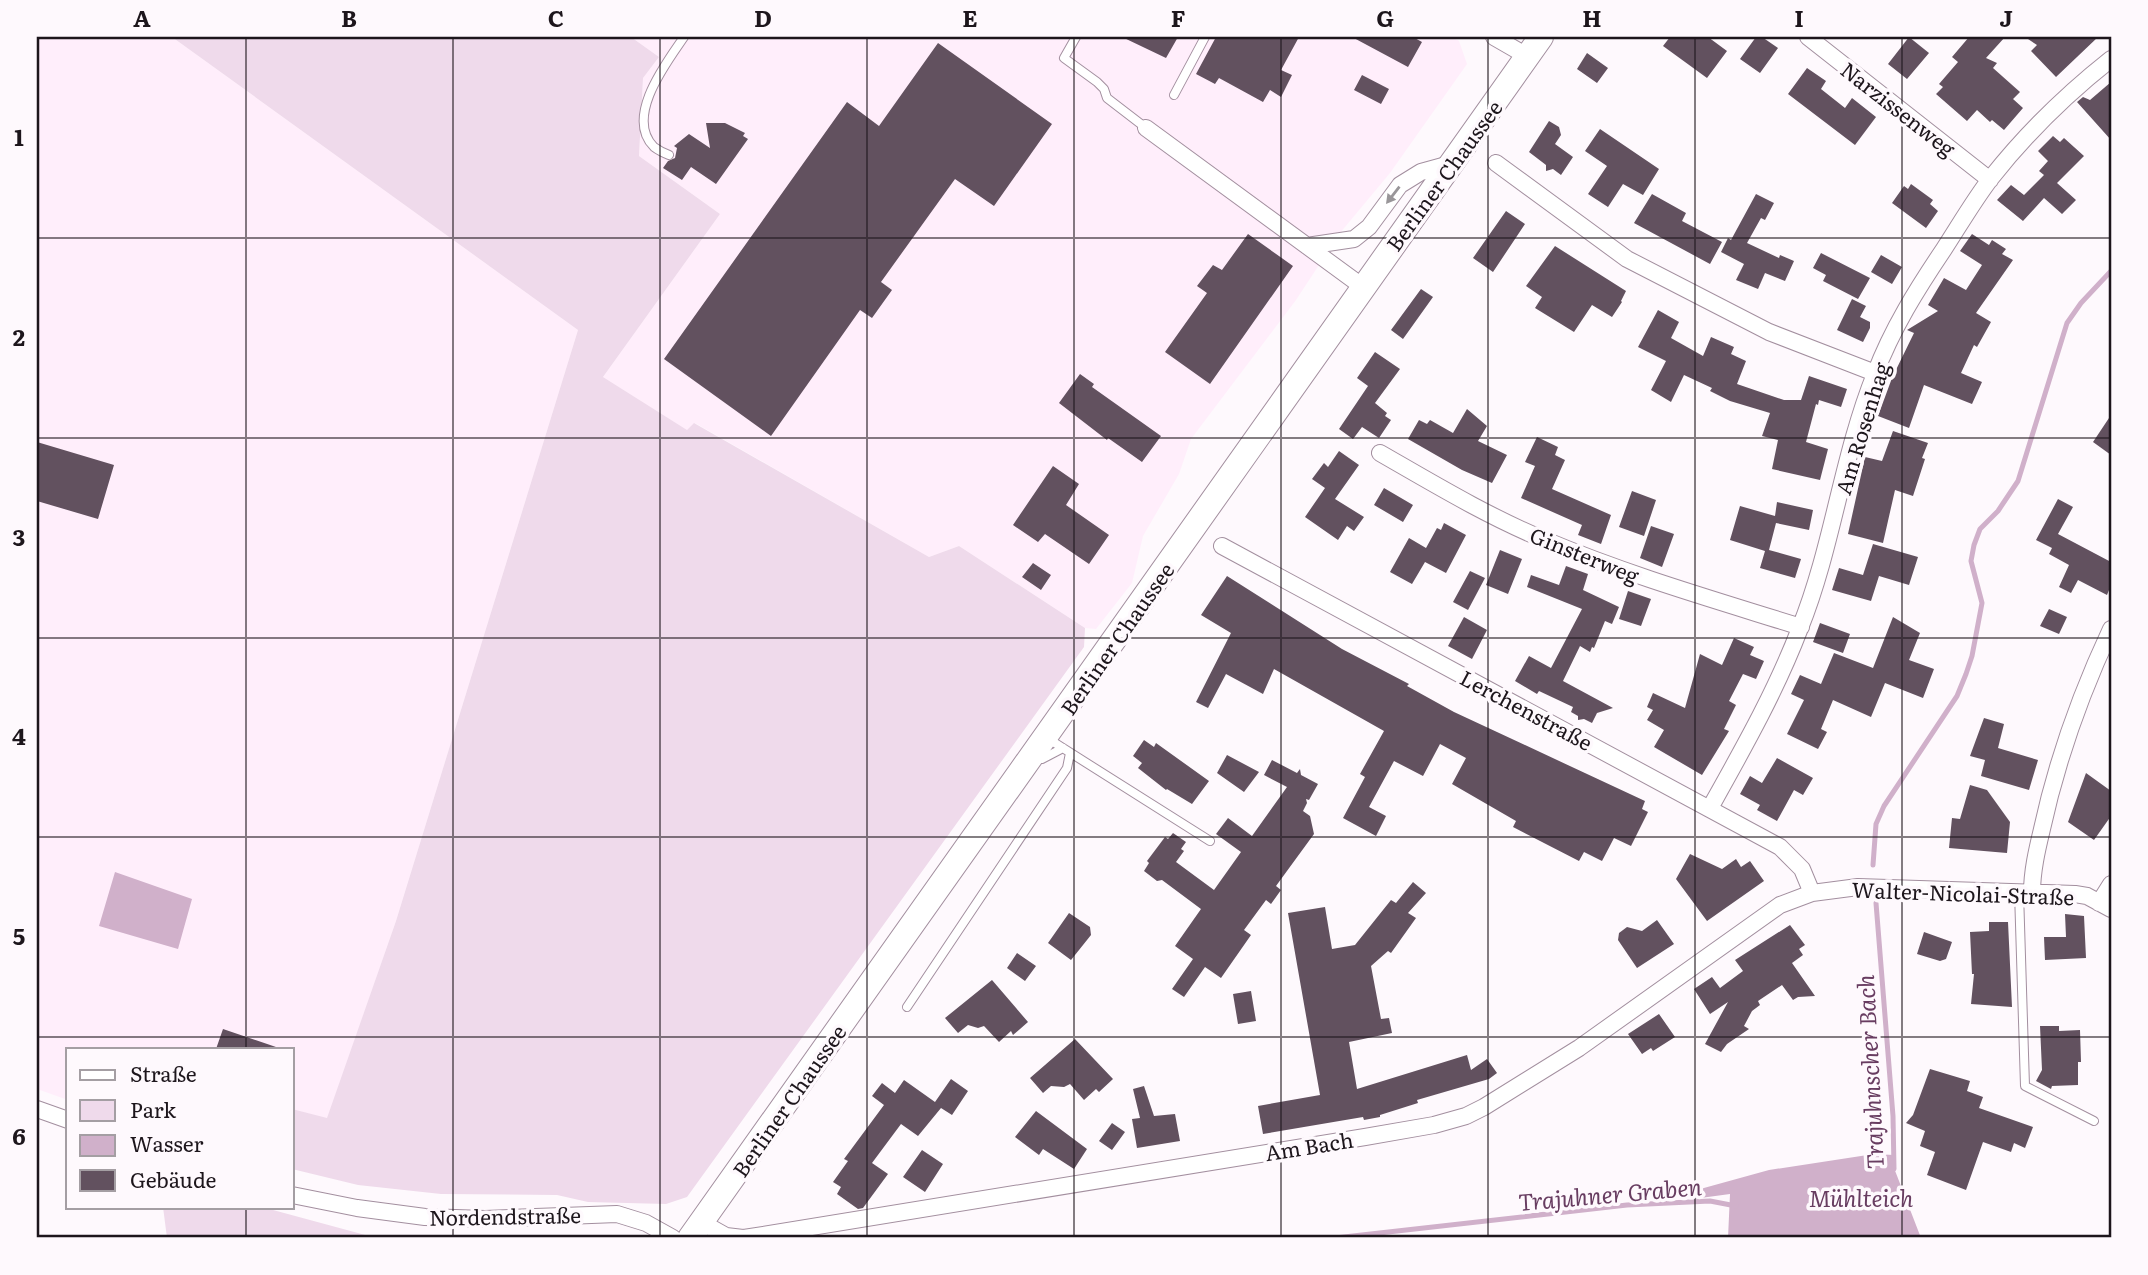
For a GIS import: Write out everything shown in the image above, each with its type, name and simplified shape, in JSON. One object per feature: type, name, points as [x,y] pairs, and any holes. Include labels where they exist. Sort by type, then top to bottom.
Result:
[{"type":"main road","name":"Berliner Chaussee","points":[[696,1230],[1053,748],[1363,287],[1534,46]]},
{"type":"street","points":[[1494,37],[1534,46]]},
{"type":"street","name":"Narzissenweg","points":[[1808,37],[1990,180]]},
{"type":"street","name":"Am Rosenhag","points":[[1710,808],[1764,713],[1801,627],[1826,551],[1853,440],[1875,373],[1909,301],[1990,180],[2035,130],[2111,59]]},
{"type":"street","points":[[1146,128],[1363,287]]},
{"type":"street","points":[[1496,163],[1627,259],[1769,332],[1875,373]]},
{"type":"street","points":[[1307,246],[1354,239],[1368,227],[1401,185],[1421,172],[1450,164]]},
{"type":"street","name":"Ginsterweg","points":[[1380,453],[1462,500],[1543,539],[1642,577],[1801,627]]},
{"type":"street","name":"Lerchenstraße","points":[[1223,546],[1780,847],[1802,869],[1812,893]]},
{"type":"street","points":[[2025,892],[2034,866],[2053,781],[2085,689],[2111,629]]},
{"type":"street","points":[[2105,906],[2111,884]]},
{"type":"street","name":"Walter-Nicolai-Straße","points":[[1812,893],[1858,887],[2075,894],[2105,906]]},
{"type":"street","name":"Am Bach","points":[[696,1230],[744,1238],[1365,1137],[1434,1125],[1466,1116],[1579,1048],[1770,911],[1795,898],[1812,893]]},
{"type":"street","points":[[37,1109],[66,1119]]},
{"type":"street","name":"Nordendstraße","points":[[294,1195],[369,1210],[446,1219],[617,1214],[646,1223],[673,1238]]},
{"type":"lane","points":[[669,155],[654,146],[647,133],[645,111],[648,96],[684,37]]},
{"type":"lane","points":[[1076,37],[1064,58],[1097,82],[1104,89],[1107,98],[1146,128]]},
{"type":"lane","points":[[1174,95],[1205,37]]},
{"type":"lane","points":[[1053,748],[1210,841]]},
{"type":"lane","points":[[907,1007],[1067,768],[1053,748]]},
{"type":"lane","points":[[2025,892],[2025,1086],[2094,1121]]},
{"type":"shaded area","points":[[37,37],[172,37],[578,330],[396,921],[327,1119],[294,1110],[294,1048],[66,1048],[66,1099],[37,1089]]},
{"type":"shaded area","points":[[631,37],[1452,37],[1459,41],[1467,64],[1390,173],[1340,233],[1296,300],[1191,439],[1179,474],[1143,536],[1132,583],[1096,629],[1085,628],[959,546],[929,557],[695,423],[688,431],[603,377],[720,214],[639,156],[643,78],[659,57]]},
{"type":"green space","points":[[172,37],[631,37],[659,57],[643,78],[639,156],[720,214],[603,377],[687,430],[694,423],[929,557],[959,546],[1085,628],[1084,647],[687,1197],[666,1204],[588,1202],[557,1195],[441,1194],[358,1185],[294,1169],[294,1110],[327,1118],[396,921],[578,330]]},
{"type":"green space","points":[[163,1208],[266,1208],[369,1236],[562,1238],[167,1238]]},
{"type":"water","points":[[115,872],[192,899],[178,949],[99,926]]},
{"type":"water","name":"Mühlteich","points":[[1874,1154],[1894,1155],[1894,1168],[1921,1238],[1728,1238],[1730,1194],[1693,1199],[1693,1191],[1769,1170]]},
{"type":"building","points":[[1122,37],[1178,37],[1166,58]]},
{"type":"building","points":[[1216,37],[1299,37],[1281,70],[1292,75],[1281,97],[1270,90],[1263,102],[1219,78],[1215,84],[1196,74]]},
{"type":"building","points":[[1352,37],[1413,37],[1422,42],[1408,67]]},
{"type":"building","points":[[1670,37],[1708,37],[1727,51],[1707,78],[1663,46]]},
{"type":"building","points":[[1756,37],[1762,37],[1778,48],[1760,73],[1740,59]]},
{"type":"building","points":[[1909,37],[1929,53],[1907,79],[1888,64]]},
{"type":"building","points":[[1969,37],[2005,37],[1986,58],[1997,63],[1993,68],[2020,92],[2013,99],[2023,108],[2004,130],[1977,110],[1967,121],[1936,94],[1943,87],[1939,84],[1958,62],[1952,57]]},
{"type":"building","points":[[2025,37],[2098,37],[2056,77],[2031,51],[2037,45]]},
{"type":"building","points":[[938,43],[1052,124],[994,206],[955,179],[881,282],[892,290],[872,318],[860,310],[771,436],[664,359],[847,102],[879,126]]},
{"type":"building","points":[[1587,53],[1608,68],[1597,83],[1577,69]]},
{"type":"building","points":[[1807,68],[1826,81],[1821,89],[1845,108],[1852,98],[1876,117],[1855,145],[1788,94]]},
{"type":"building","points":[[1362,75],[1389,89],[1381,104],[1354,90]]},
{"type":"building","points":[[2111,82],[2111,140],[2077,102],[2083,97],[2090,100]]},
{"type":"building","points":[[1549,121],[1559,127],[1561,135],[1555,144],[1573,157],[1561,175],[1553,169],[1546,171],[1546,165],[1529,152]]},
{"type":"building","points":[[706,123],[725,123],[745,133],[743,136],[748,139],[716,184],[691,167],[682,180],[663,168],[668,161],[675,158],[677,148],[674,146],[689,134],[710,148]]},
{"type":"building","points":[[1600,129],[1659,169],[1643,195],[1623,184],[1608,207],[1588,194],[1607,166],[1585,151]]},
{"type":"building","points":[[2053,136],[2060,142],[2064,138],[2084,156],[2057,183],[2076,200],[2062,214],[2044,198],[2023,221],[1997,200],[2011,185],[2024,195],[2044,175],[2039,171],[2048,161],[2038,151]]},
{"type":"building","points":[[1911,184],[1933,200],[1930,204],[1938,211],[1926,228],[1892,203],[1904,186],[1908,189]]},
{"type":"building","points":[[1652,194],[1686,213],[1682,221],[1722,242],[1710,264],[1634,223]]},
{"type":"building","points":[[1756,194],[1774,203],[1765,220],[1761,218],[1747,243],[1779,258],[1780,255],[1794,261],[1785,281],[1765,273],[1758,289],[1736,280],[1744,264],[1721,252],[1728,238],[1731,240]]},
{"type":"building","points":[[1506,211],[1525,224],[1493,272],[1473,258]]},
{"type":"building","points":[[1248,234],[1293,266],[1210,384],[1165,352],[1207,293],[1197,286],[1213,265],[1222,270]]},
{"type":"building","points":[[1972,234],[1989,245],[1992,240],[2006,249],[2002,254],[2013,260],[1976,313],[1991,322],[1977,347],[1974,345],[1961,373],[1982,382],[1972,404],[1924,385],[1909,428],[1878,416],[1892,378],[1914,333],[1907,330],[1938,311],[1928,305],[1944,278],[1966,290],[1982,265],[1960,251]]},
{"type":"building","points":[[1555,246],[1626,291],[1612,317],[1592,305],[1574,332],[1535,308],[1542,297],[1526,286]]},
{"type":"building","points":[[1821,253],[1870,278],[1858,299],[1823,281],[1826,275],[1813,268]]},
{"type":"building","points":[[1881,255],[1902,267],[1892,284],[1871,272]]},
{"type":"building","points":[[1421,289],[1433,297],[1403,339],[1391,330]]},
{"type":"building","points":[[1852,299],[1866,306],[1860,317],[1870,322],[1870,328],[1863,342],[1837,330]]},
{"type":"building","points":[[1658,310],[1679,322],[1671,338],[1703,356],[1711,337],[1734,347],[1731,354],[1746,361],[1737,384],[1784,400],[1801,400],[1809,376],[1847,389],[1841,407],[1819,400],[1818,405],[1816,404],[1806,442],[1828,449],[1820,480],[1772,469],[1778,440],[1762,436],[1770,413],[1730,401],[1710,391],[1712,388],[1684,375],[1671,402],[1651,390],[1666,361],[1638,347]]},
{"type":"building","points":[[1375,352],[1400,369],[1375,403],[1391,420],[1379,438],[1362,427],[1353,439],[1339,429],[1368,386],[1357,378]]},
{"type":"building","points":[[1080,374],[1094,384],[1092,387],[1161,436],[1142,462],[1108,438],[1107,440],[1059,403]]},
{"type":"building","points":[[1467,409],[1487,426],[1478,441],[1507,455],[1492,483],[1462,470],[1408,439],[1419,420],[1427,424],[1430,420],[1453,433]]},
{"type":"building","points":[[2111,415],[2111,455],[2093,442]]},
{"type":"building","points":[[1893,431],[1928,443],[1913,496],[1895,490],[1883,543],[1848,534],[1865,457],[1882,461]]},
{"type":"building","points":[[1537,437],[1558,447],[1555,455],[1565,460],[1552,489],[1611,515],[1601,544],[1578,535],[1582,525],[1521,498],[1535,466],[1525,462]]},
{"type":"building","points":[[37,442],[114,465],[98,519],[37,501]]},
{"type":"building","points":[[1339,451],[1359,465],[1335,499],[1364,517],[1354,531],[1347,526],[1338,540],[1305,517],[1325,488],[1312,479],[1324,463],[1328,467]]},
{"type":"building","points":[[1053,466],[1079,484],[1066,505],[1109,535],[1089,564],[1045,534],[1038,542],[1013,525]]},
{"type":"building","points":[[1384,488],[1413,505],[1403,522],[1374,505]]},
{"type":"building","points":[[1632,491],[1656,500],[1644,536],[1619,527]]},
{"type":"building","points":[[2058,499],[2073,507],[2058,534],[2111,562],[2111,585],[2107,595],[2078,580],[2071,593],[2059,587],[2069,565],[2049,554],[2052,548],[2036,540]]},
{"type":"building","points":[[1777,502],[1813,510],[1809,530],[1776,523],[1769,550],[1801,559],[1795,578],[1760,568],[1765,551],[1730,540],[1740,506],[1775,516]]},
{"type":"building","points":[[1444,523],[1466,535],[1446,573],[1425,562],[1412,584],[1390,572],[1409,538],[1426,548],[1437,528],[1441,530]]},
{"type":"building","points":[[1651,526],[1674,534],[1662,567],[1640,558]]},
{"type":"building","points":[[1873,544],[1918,557],[1909,585],[1879,576],[1871,601],[1832,590],[1839,568],[1863,575]]},
{"type":"building","points":[[1500,550],[1522,559],[1508,594],[1486,585]]},
{"type":"building","points":[[1033,563],[1051,575],[1041,590],[1022,577]]},
{"type":"building","points":[[1566,566],[1588,574],[1583,590],[1619,607],[1612,624],[1605,621],[1590,652],[1580,646],[1563,681],[1613,708],[1597,713],[1592,723],[1584,719],[1578,720],[1578,716],[1571,712],[1573,707],[1539,691],[1537,694],[1515,681],[1529,656],[1551,668],[1582,609],[1527,587],[1531,575],[1559,585]]},
{"type":"building","points":[[1470,571],[1485,578],[1468,610],[1453,602]]},
{"type":"building","points":[[1227,576],[1342,649],[1409,684],[1407,686],[1454,712],[1645,801],[1642,809],[1648,812],[1631,846],[1614,838],[1602,861],[1584,852],[1579,861],[1513,827],[1516,821],[1452,784],[1466,758],[1440,744],[1423,776],[1394,761],[1369,807],[1386,816],[1376,836],[1343,818],[1365,777],[1360,774],[1384,731],[1274,669],[1263,694],[1226,674],[1208,708],[1196,702],[1231,633],[1201,615]]},
{"type":"building","points":[[1628,591],[1651,599],[1641,626],[1619,619]]},
{"type":"building","points":[[2049,609],[2067,617],[2059,634],[2040,626]]},
{"type":"building","points":[[1464,617],[1487,630],[1472,659],[1448,646]]},
{"type":"building","points":[[1893,617],[1920,633],[1909,660],[1934,669],[1923,698],[1885,683],[1871,717],[1833,700],[1821,729],[1827,732],[1818,749],[1787,734],[1804,700],[1791,694],[1800,675],[1821,684],[1834,653],[1873,668]]},
{"type":"building","points":[[1820,623],[1850,634],[1843,653],[1813,642]]},
{"type":"building","points":[[1734,638],[1754,647],[1750,655],[1764,661],[1756,679],[1743,674],[1729,701],[1736,705],[1724,729],[1729,731],[1702,775],[1654,747],[1664,730],[1647,720],[1653,710],[1647,707],[1653,693],[1685,708],[1700,654],[1722,665]]},
{"type":"building","points":[[1984,718],[2004,724],[1998,748],[2038,760],[2029,790],[1981,776],[1985,760],[1970,756]]},
{"type":"building","points":[[1144,740],[1154,747],[1156,743],[1209,781],[1192,804],[1166,790],[1138,768],[1142,763],[1133,756]]},
{"type":"building","points":[[1227,755],[1259,772],[1244,792],[1217,773]]},
{"type":"building","points":[[1777,758],[1813,778],[1803,795],[1794,790],[1777,821],[1757,810],[1760,805],[1740,794],[1750,776],[1762,783]]},
{"type":"building","points":[[1272,760],[1297,773],[1300,769],[1301,775],[1318,784],[1309,800],[1306,799],[1303,811],[1310,816],[1314,834],[1276,886],[1281,890],[1271,904],[1266,900],[1244,930],[1251,935],[1221,978],[1205,967],[1184,997],[1172,989],[1193,959],[1175,946],[1201,909],[1162,880],[1157,881],[1144,871],[1149,863],[1147,861],[1165,837],[1168,839],[1173,833],[1186,842],[1181,849],[1184,851],[1176,862],[1214,890],[1241,852],[1216,834],[1228,818],[1252,836],[1287,787],[1264,775]]},
{"type":"building","points":[[2086,773],[2111,791],[2111,816],[2094,840],[2068,822]]},
{"type":"building","points":[[1970,785],[1987,790],[2010,822],[2007,853],[1949,848],[1952,818],[1960,819]]},
{"type":"building","points":[[1690,854],[1722,869],[1736,859],[1741,867],[1750,861],[1764,881],[1707,921],[1676,879]]},
{"type":"building","points":[[1413,882],[1426,893],[1408,913],[1416,918],[1391,953],[1388,951],[1371,966],[1381,1019],[1389,1018],[1392,1033],[1349,1042],[1357,1089],[1467,1055],[1471,1070],[1487,1059],[1497,1073],[1489,1079],[1417,1100],[1418,1103],[1380,1117],[1364,1120],[1363,1117],[1263,1134],[1258,1106],[1320,1095],[1288,913],[1325,907],[1332,949],[1355,945],[1391,900],[1396,903]]},
{"type":"building","points":[[1069,913],[1090,927],[1091,935],[1071,960],[1048,943]]},
{"type":"building","points":[[2065,914],[2084,916],[2086,958],[2045,960],[2044,937],[2066,937]]},
{"type":"building","points":[[1657,920],[1674,944],[1637,968],[1618,940],[1619,933],[1627,927],[1642,931]]},
{"type":"building","points":[[1989,922],[2008,922],[2012,1007],[1971,1004],[1974,974],[1970,932],[1989,931]]},
{"type":"building","points":[[1790,925],[1805,945],[1799,949],[1803,955],[1792,963],[1815,996],[1793,1000],[1782,985],[1758,1001],[1760,1005],[1752,1011],[1744,1026],[1749,1029],[1727,1044],[1721,1052],[1705,1044],[1728,1002],[1710,1014],[1694,989],[1712,977],[1720,988],[1743,971],[1735,960]]},
{"type":"building","points":[[1924,932],[1952,942],[1946,959],[1940,961],[1917,954]]},
{"type":"building","points":[[1017,953],[1036,966],[1025,981],[1007,968]]},
{"type":"building","points":[[992,980],[1028,1022],[1013,1035],[1011,1031],[999,1042],[984,1026],[978,1028],[968,1025],[958,1033],[945,1018]]},
{"type":"building","points":[[1251,991],[1256,1021],[1238,1024],[1233,994]]},
{"type":"building","points":[[1659,1014],[1675,1037],[1653,1051],[1651,1048],[1642,1054],[1628,1034]]},
{"type":"building","points":[[2040,1026],[2059,1026],[2059,1031],[2080,1030],[2081,1062],[2078,1062],[2078,1085],[2052,1086],[2051,1089],[2036,1081],[2042,1070]]},
{"type":"building","points":[[223,1029],[276,1047],[276,1048],[216,1048]]},
{"type":"building","points":[[1075,1039],[1113,1079],[1099,1092],[1096,1089],[1084,1100],[1070,1084],[1064,1087],[1051,1086],[1043,1093],[1030,1078]]},
{"type":"building","points":[[1930,1069],[1970,1081],[1967,1091],[1983,1097],[1979,1108],[2033,1127],[2025,1148],[2014,1143],[2011,1152],[1983,1142],[1966,1190],[1927,1175],[1935,1152],[1920,1146],[1925,1131],[1906,1123],[1913,1115]]},
{"type":"building","points":[[951,1079],[968,1091],[952,1115],[941,1108],[918,1136],[901,1124],[872,1163],[888,1174],[863,1208],[858,1209],[837,1194],[841,1187],[833,1182],[848,1161],[844,1159],[884,1105],[872,1096],[882,1083],[895,1093],[904,1080],[935,1102]]},
{"type":"building","points":[[1144,1086],[1154,1116],[1175,1114],[1180,1141],[1137,1148],[1132,1119],[1140,1118],[1133,1089]]},
{"type":"building","points":[[1036,1111],[1087,1149],[1074,1169],[1043,1149],[1039,1155],[1015,1137]]},
{"type":"building","points":[[1112,1123],[1125,1132],[1112,1150],[1099,1141]]},
{"type":"building","points":[[922,1150],[943,1164],[925,1192],[903,1177]]},
{"type":"waterway","name":"Trajuhnscher Bach","points":[[1873,865],[1876,824],[1884,806],[1957,696],[1972,656],[1982,603],[1971,561],[1980,529],[1998,511],[2018,481],[2067,323],[2081,303],[2111,271]]},
{"type":"waterway","name":"Trajuhnscher Bach","points":[[1876,903],[1893,1116],[1894,1169]]},
{"type":"waterway","name":"Trajuhner Graben","points":[[1335,1238],[1627,1205],[1710,1201],[1736,1206]]}]
